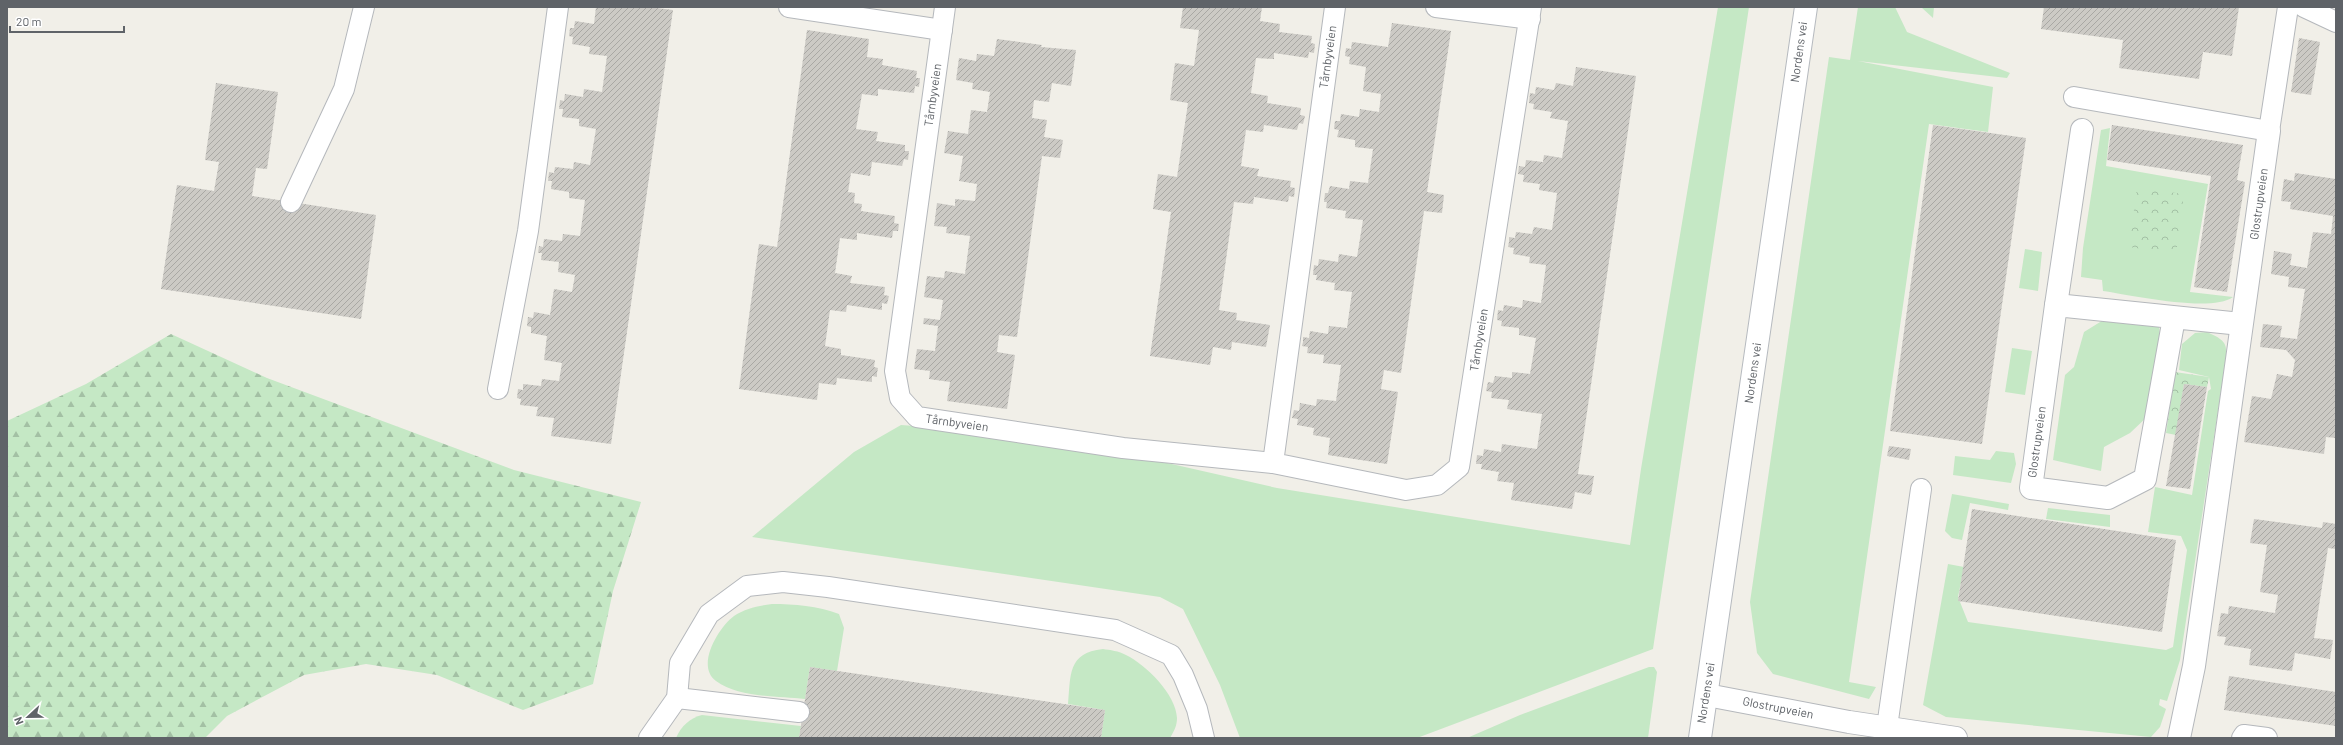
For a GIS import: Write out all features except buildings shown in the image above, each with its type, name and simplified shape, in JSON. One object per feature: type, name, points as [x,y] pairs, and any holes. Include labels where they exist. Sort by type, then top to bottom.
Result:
[{"type":"street","name":"Nordens vei","points":[[1700,738],[1806,7]]},
{"type":"street","name":"Glostrupveien","points":[[2082,130],[2031,488],[2108,498],[2145,479],[2174,318]]},
{"type":"street","name":"Glostrupveien","points":[[2179,738],[2194,666],[2269,131]]},
{"type":"street","points":[[2056,305],[2241,324]]},
{"type":"street","name":"Glostrupveien","points":[[1706,695],[1848,730],[1887,728],[1956,738]]},
{"type":"lane","points":[[291,202],[344,89],[364,7]]},
{"type":"lane","points":[[498,388],[528,231],[558,7]]},
{"type":"lane","points":[[789,7],[942,30]]},
{"type":"lane","name":"Tårnbyveien","points":[[945,7],[895,371],[900,398],[917,417],[1123,448],[1273,464],[1406,490],[1437,485],[1459,467],[1531,13],[1436,7]]},
{"type":"lane","name":"Tårnbyveien","points":[[1273,464],[1335,7]]},
{"type":"lane","points":[[2074,97],[2269,131],[2288,7]]},
{"type":"lane","points":[[2304,7],[2336,22]]},
{"type":"lane","points":[[1887,728],[1922,489]]},
{"type":"lane","points":[[649,738],[677,698],[680,663],[709,614],[747,586],[783,582],[828,587],[1115,630],[1171,656],[1183,674],[1194,702],[1204,738]]},
{"type":"lane","points":[[677,698],[799,712]]},
{"type":"lane","points":[[2242,738],[2244,735],[2267,738]]},
{"type":"green space","points":[[1718,7],[1749,7],[1653,649],[1417,738],[1240,738],[1220,685],[1183,609],[1160,597],[752,537],[854,452],[901,425],[1048,436],[1277,488],[1630,545],[1641,469]]},
{"type":"green space","points":[[1858,7],[1895,7],[1907,32],[2010,73],[2007,78],[1858,61],[1993,87],[1988,132],[1929,124],[1849,682],[1876,687],[1869,699],[1773,674],[1757,653],[1750,602],[1829,57],[1850,60]]},
{"type":"green space","points":[[1921,7],[1934,7],[1933,18]]},
{"type":"green space","points":[[2110,128],[2106,166],[2208,184],[2190,292],[2233,297],[2222,302],[2170,302],[2103,291],[2102,280],[2081,277],[2083,248],[2101,130]]},
{"type":"green space","points":[[2137,188],[2184,194],[2176,254],[2129,247]]},
{"type":"green space","points":[[2025,249],[2042,252],[2038,291],[2019,288]]},
{"type":"green space","points":[[2105,319],[2159,326],[2160,336],[2148,416],[2130,433],[2104,447],[2101,471],[2053,460],[2065,375],[2074,367],[2084,332]]},
{"type":"green space","points":[[2207,332],[2219,338],[2225,344],[2226,358],[2180,660],[2167,701],[2160,699],[2159,705],[2166,709],[2160,727],[2151,737],[1946,717],[1923,705],[1948,564],[1964,567],[1958,597],[1968,622],[2166,650],[2173,647],[2187,550],[2181,536],[2148,532],[2155,487],[2192,495],[2208,391],[2211,389],[2209,377],[2179,370],[2182,344],[2195,333]]},
{"type":"green space","points":[[171,334],[267,378],[514,470],[641,502],[613,591],[593,684],[523,710],[437,675],[366,664],[304,675],[227,716],[205,738],[7,738],[7,421],[86,384]]},
{"type":"green space","points":[[2012,348],[2032,351],[2025,395],[2005,392]]},
{"type":"green space","points":[[2175,372],[2209,377],[2207,387],[2184,384],[2176,435],[2166,433]]},
{"type":"green space","points":[[1996,451],[2014,453],[2016,464],[2011,483],[1953,475],[1955,456],[1990,460]]},
{"type":"green space","points":[[1952,494],[2009,504],[2008,510],[1970,503],[1962,540],[1952,538],[1945,531]]},
{"type":"green space","points":[[2048,508],[2110,515],[2110,527],[2046,519]]},
{"type":"green space","points":[[772,604],[806,606],[831,611],[839,614],[844,628],[837,671],[810,667],[805,699],[759,695],[736,691],[725,687],[716,681],[710,674],[708,666],[712,647],[716,637],[728,621],[739,613],[748,609]]},
{"type":"green space","points":[[1103,649],[1126,655],[1134,660],[1151,673],[1166,690],[1175,709],[1177,718],[1176,726],[1170,738],[1101,738],[1105,710],[1068,704],[1073,667],[1083,655],[1091,651]]},
{"type":"green space","points":[[1649,667],[1654,667],[1657,672],[1648,738],[1467,738],[1520,715]]},
{"type":"green space","points":[[702,715],[801,726],[799,738],[676,738],[686,723]]}]
